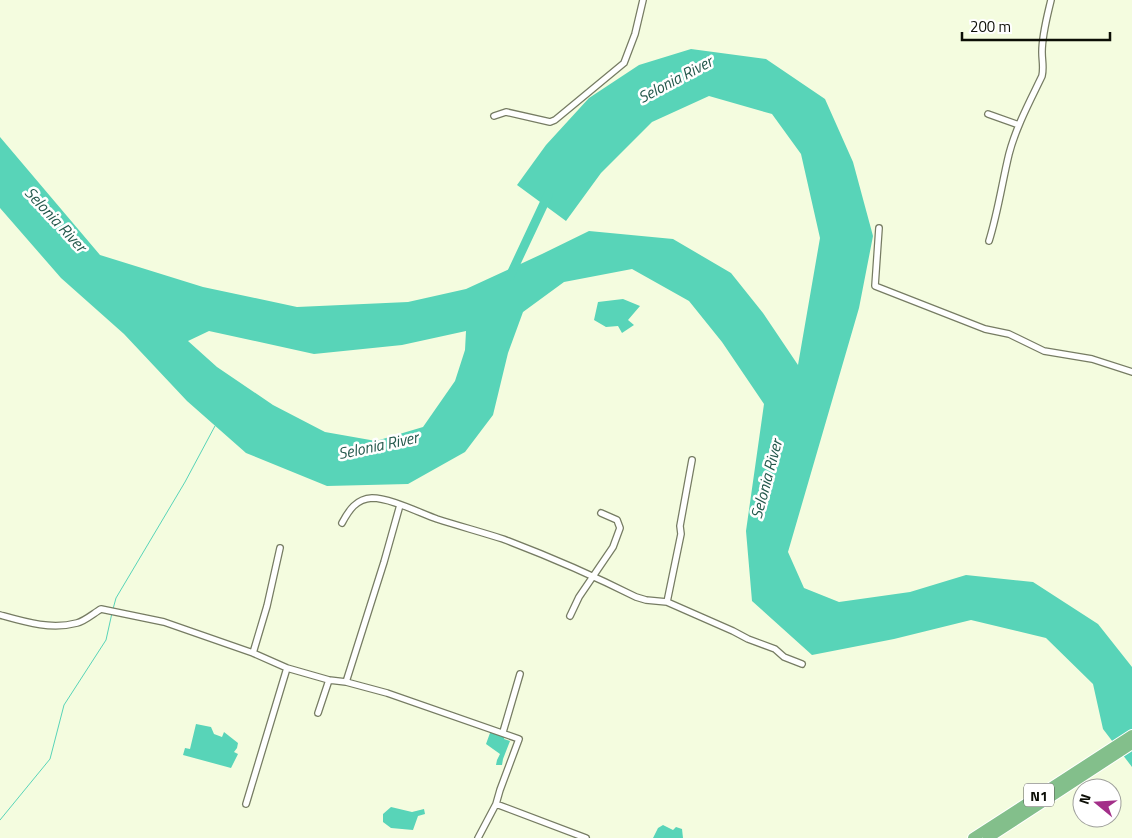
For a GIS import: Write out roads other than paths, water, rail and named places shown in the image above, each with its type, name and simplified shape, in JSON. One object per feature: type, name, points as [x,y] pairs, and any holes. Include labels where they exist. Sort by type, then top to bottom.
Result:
[{"type":"highway","name":"N1","points":[[988,838],[1108,756],[1132,735]]},
{"type":"highway","name":"N1","points":[[973,838],[1108,756],[1132,744]]},
{"type":"street","points":[[494,116],[506,112],[550,122],[555,120],[624,63],[635,34],[643,0]]},
{"type":"street","points":[[989,241],[997,216],[1009,154],[1044,67],[1042,54],[1044,33],[1051,0]]},
{"type":"street","points":[[988,114],[1020,125]]},
{"type":"street","points":[[879,228],[875,286],[985,329],[1009,334],[1044,351],[1092,360],[1132,372]]},
{"type":"street","points":[[667,602],[681,534],[680,526],[692,460]]},
{"type":"street","points":[[342,523],[347,514],[359,501],[371,498],[382,499],[502,539],[593,576],[636,597],[667,602],[802,664]]},
{"type":"street","points":[[346,682],[400,505]]},
{"type":"street","points":[[570,616],[579,597],[613,547],[620,528],[618,520],[601,513]]},
{"type":"street","points":[[254,653],[280,548]]},
{"type":"street","points":[[0,615],[27,623],[48,626],[78,623],[101,608],[164,622],[254,653],[287,668],[387,693],[520,739],[496,804],[478,838]]},
{"type":"street","points":[[246,804],[287,668]]},
{"type":"street","points":[[503,732],[520,674]]},
{"type":"street","points":[[318,713],[329,680]]},
{"type":"street","points":[[496,804],[586,838]]},
{"type":"water","points":[[691,49],[766,59],[825,99],[853,162],[873,236],[859,308],[788,552],[804,588],[839,602],[910,592],[966,575],[1033,582],[1098,624],[1132,667],[1132,767],[1103,729],[1093,684],[1046,638],[971,620],[894,639],[812,655],[752,601],[746,531],[764,404],[722,342],[689,301],[632,269],[564,282],[523,312],[508,353],[493,415],[465,452],[408,484],[327,486],[246,453],[187,401],[124,334],[61,278],[0,208],[0,137],[100,255],[203,287],[297,307],[408,302],[466,289],[589,231],[673,239],[731,273],[763,313],[798,365],[820,238],[801,154],[772,114],[709,96],[652,122],[601,173],[566,221],[517,185],[546,145],[589,98],[639,65]],"holes":[[[209,331],[314,354],[402,345],[466,331],[465,350],[455,381],[423,427],[376,441],[325,432],[273,405],[217,367],[188,341]]]},
{"type":"water","points":[[623,299],[640,306],[628,320],[634,325],[622,333],[618,326],[606,327],[594,320],[598,302]]},
{"type":"water","points":[[196,724],[211,727],[214,734],[222,737],[224,732],[238,743],[234,752],[238,754],[231,768],[183,755],[185,748],[190,749]]},
{"type":"water","points":[[495,731],[505,736],[504,739],[510,741],[502,765],[496,765],[500,754],[486,744],[490,733]]},
{"type":"water","points":[[391,807],[412,812],[424,809],[425,814],[418,816],[413,830],[391,828],[383,822],[383,814]]},
{"type":"water","points":[[663,825],[673,830],[676,827],[682,829],[683,838],[653,838],[658,828]]},
{"type":"waterway","name":"Selonia River","points":[[510,276],[548,195]]},
{"type":"waterway","points":[[113,609],[116,598],[185,482],[215,426]]},
{"type":"waterway","points":[[0,820],[50,759],[64,705],[106,640],[112,613]]}]
